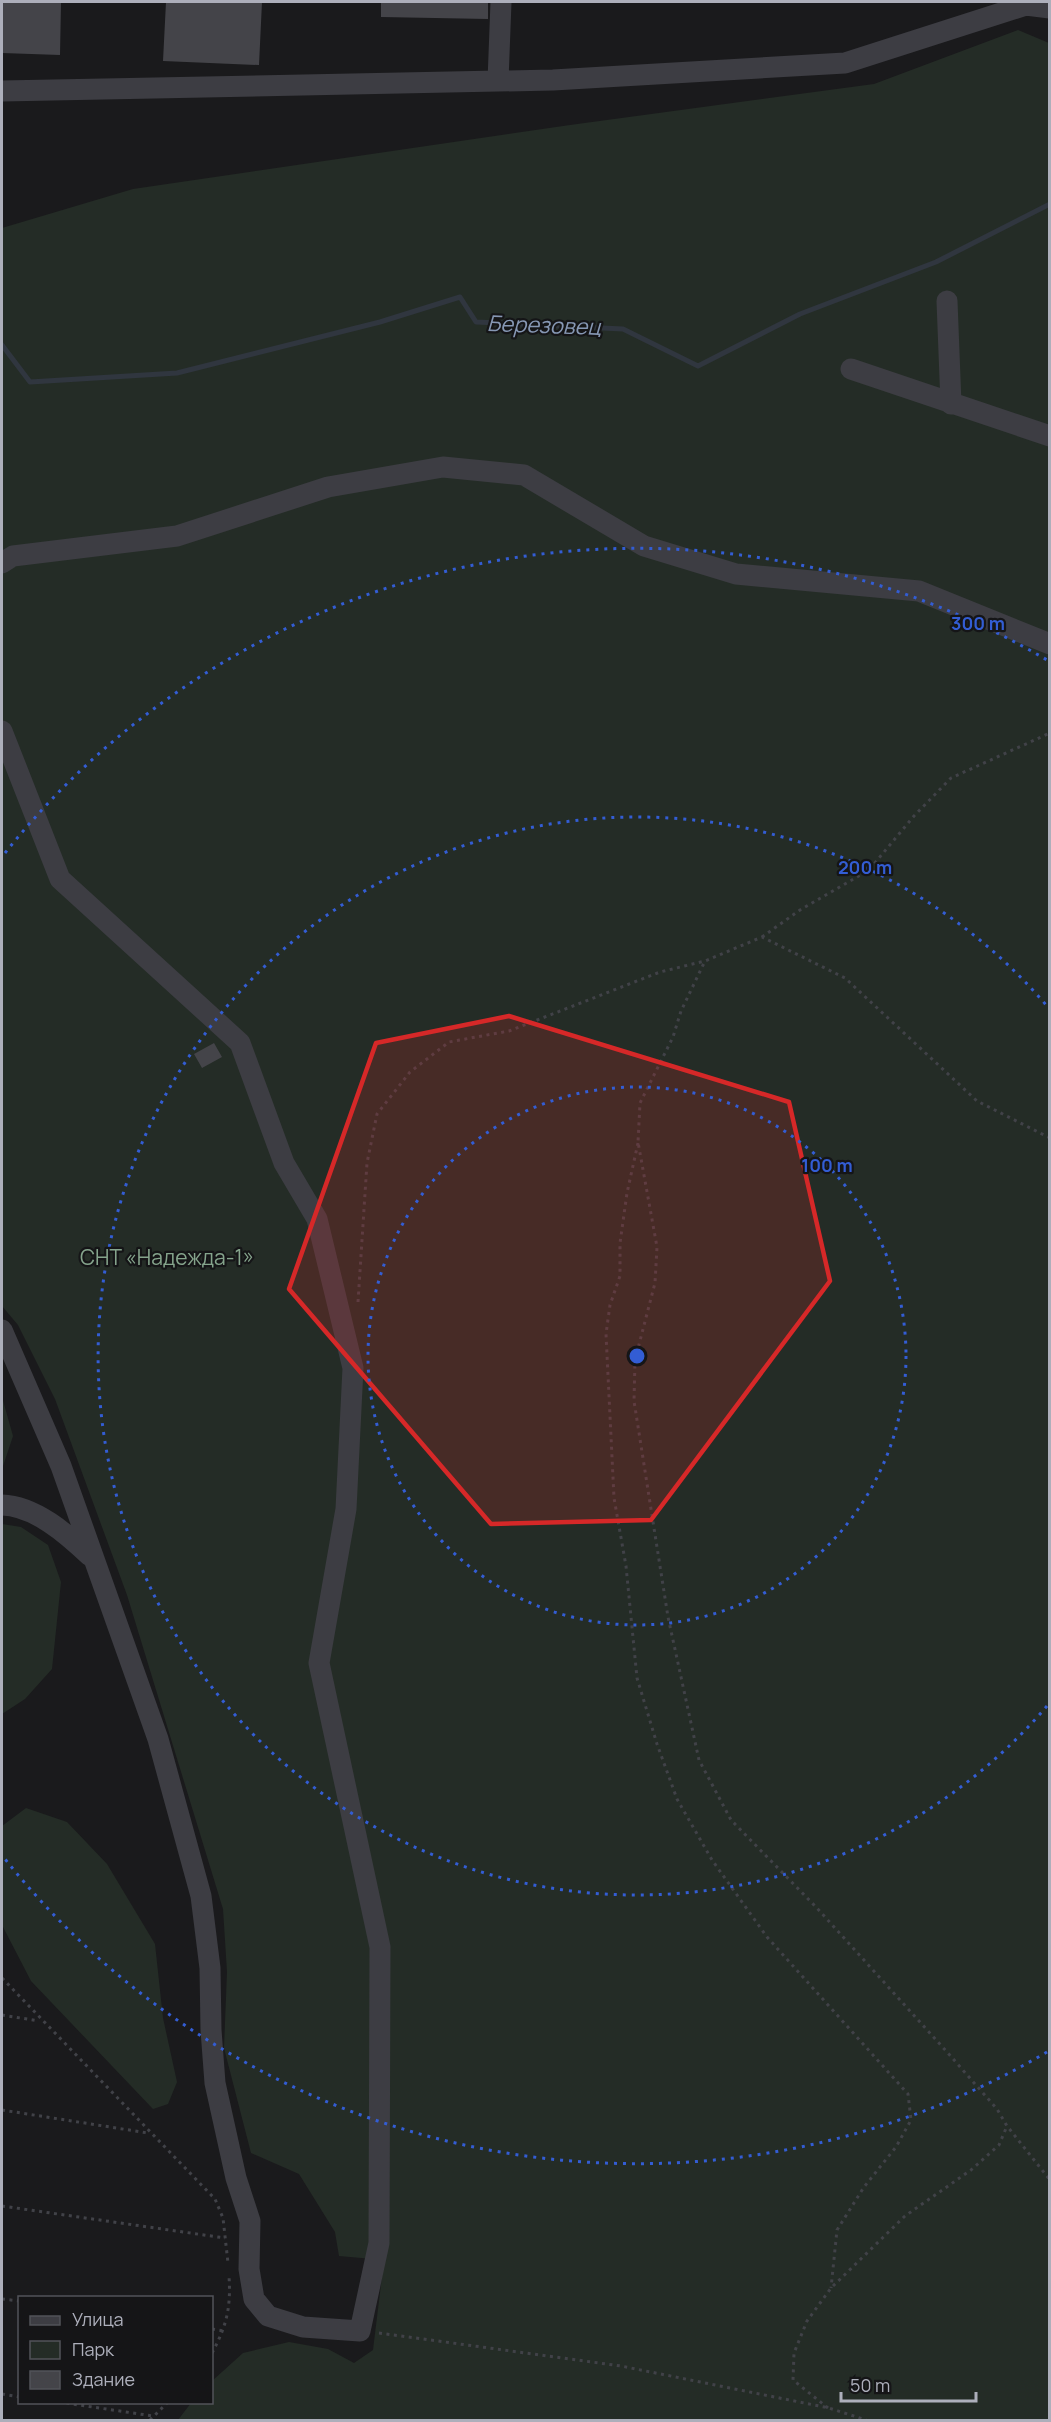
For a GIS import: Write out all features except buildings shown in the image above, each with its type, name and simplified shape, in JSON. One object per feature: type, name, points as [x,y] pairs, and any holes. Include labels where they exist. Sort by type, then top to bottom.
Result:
[{"type":"street","points":[[498,81],[501,2]]},
{"type":"street","points":[[2,92],[553,80],[845,63],[1026,5],[1050,8]]},
{"type":"street","points":[[947,301],[951,404]]},
{"type":"street","points":[[851,369],[1050,436]]},
{"type":"street","points":[[2,563],[13,556],[177,537],[328,487],[443,467],[524,476],[644,546],[736,574],[919,591],[1050,644]]},
{"type":"street","points":[[2,730],[60,879],[240,1043],[284,1163],[318,1219],[353,1368],[346,1509],[319,1663],[380,1947],[379,2243],[360,2331],[303,2327],[268,2316],[254,2299],[249,2269],[250,2221],[236,2178],[215,2084],[210,1968],[201,1896],[158,1739],[61,1466],[2,1329]]},
{"type":"street","points":[[2,1505],[17,1506],[50,1523],[93,1559]]},
{"type":"path","points":[[357,1310],[367,1163],[377,1114],[410,1071],[449,1042],[509,1031],[660,972],[705,961],[762,937],[800,910],[870,870],[914,816],[951,778],[1050,733]]},
{"type":"path","points":[[762,937],[845,978],[977,1101],[1050,1138]]},
{"type":"path","points":[[705,961],[681,1011],[673,1037],[640,1103],[638,1142],[620,1243],[620,1276],[610,1305],[606,1334],[614,1498],[626,1566],[637,1678],[657,1744],[677,1798],[712,1860],[767,1936],[908,2094],[911,2120],[896,2147],[864,2187],[837,2230],[831,2288]]},
{"type":"path","points":[[638,1142],[657,1247],[655,1283],[635,1360],[634,1401],[668,1617],[699,1760],[731,1820],[816,1907],[947,2052],[997,2109],[1007,2126],[1050,2180]]},
{"type":"path","points":[[2,1978],[215,2199],[223,2218],[228,2264]]},
{"type":"path","points":[[2,2015],[41,2021]]},
{"type":"path","points":[[2,2110],[150,2133]]},
{"type":"path","points":[[829,2408],[793,2380],[794,2353],[807,2320],[831,2288],[905,2216],[978,2164],[999,2145],[1007,2126]]},
{"type":"path","points":[[2,2206],[225,2238]]},
{"type":"path","points":[[213,2351],[224,2331],[230,2295],[229,2274]]},
{"type":"path","points":[[2,2299],[18,2301]]},
{"type":"path","points":[[213,2329],[224,2331]]},
{"type":"path","points":[[360,2331],[621,2366],[829,2408],[866,2421]]},
{"type":"path","points":[[2,2394],[18,2397]]},
{"type":"path","points":[[66,2404],[153,2416]]},
{"type":"path","points":[[150,2421],[167,2404]]},
{"type":"highlighted area","points":[[509,1016],[789,1102],[830,1281],[651,1520],[491,1524],[289,1289],[376,1043]]},
{"type":"green space","name":"СНТ «Надежда-1»","points":[[1018,30],[1049,43],[1049,2420],[178,2420],[190,2404],[213,2404],[213,2380],[243,2353],[289,2342],[328,2349],[354,2363],[373,2350],[384,2260],[339,2256],[335,2232],[299,2174],[251,2153],[224,2048],[227,1972],[223,1909],[127,1595],[55,1399],[18,1325],[2,1306],[2,228],[133,189],[570,125],[874,84]]},
{"type":"green space","points":[[2,1397],[13,1436],[2,1469]]},
{"type":"green space","points":[[2,1524],[21,1527],[48,1545],[61,1582],[52,1669],[25,1699],[2,1714]]},
{"type":"green space","points":[[26,1808],[67,1822],[107,1864],[155,1944],[163,2018],[177,2082],[168,2104],[153,2109],[31,1981],[2,1925],[2,1826]]},
{"type":"waterway","name":"Березовец","points":[[2,345],[30,382],[177,373],[380,322],[460,297],[476,322],[623,329],[698,366],[800,314],[936,262],[1050,204]]}]
